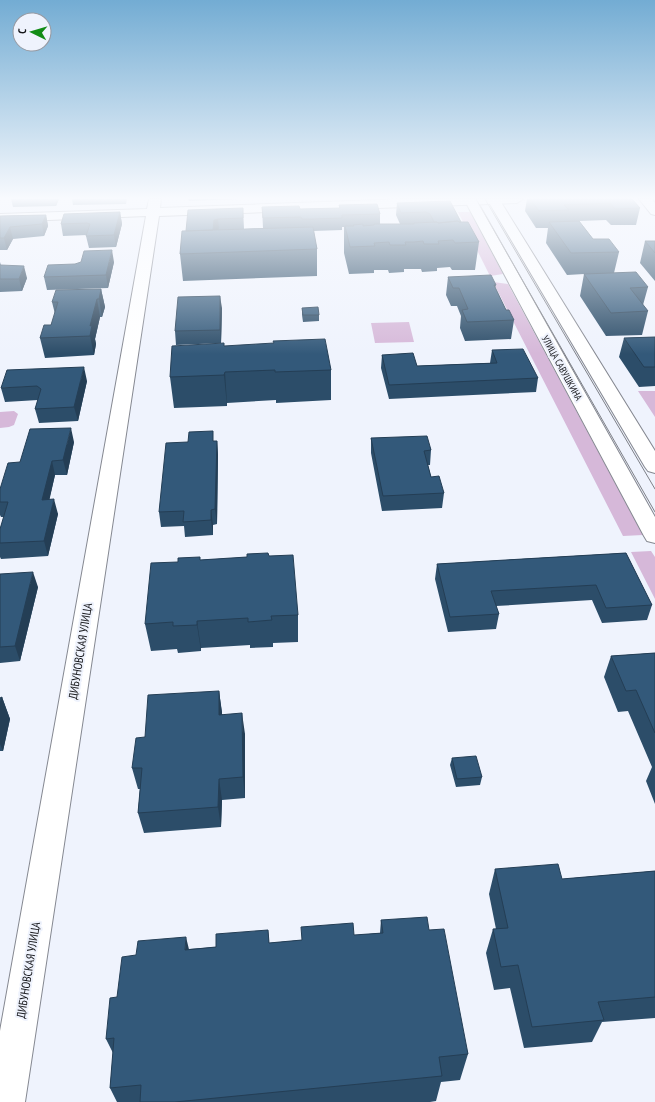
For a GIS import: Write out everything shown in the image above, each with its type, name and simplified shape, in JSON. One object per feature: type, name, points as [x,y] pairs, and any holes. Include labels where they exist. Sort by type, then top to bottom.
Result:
[{"type":"street","name":"ДИБУНОВСКАЯ УЛИЦА","points":[[6,1102],[147,250]]},
{"type":"street","name":"УЛИЦА САВУШКИНА","points":[[498,250],[655,536]]},
{"type":"street","points":[[524,250],[655,467]]},
{"type":"shaded area","points":[[477,250],[490,250],[503,274],[490,276]]},
{"type":"shaded area","points":[[493,282],[508,284],[643,535],[623,536]]},
{"type":"shaded area","points":[[409,322],[414,342],[375,343],[371,323]]},
{"type":"shaded area","points":[[638,391],[655,391],[655,417]]},
{"type":"shaded area","points":[[14,411],[18,414],[14,425],[0,428],[0,412]]},
{"type":"shaded area","points":[[651,551],[655,557],[655,599],[631,552]]},
{"type":"building","points":[[112,250],[106,275],[44,277],[48,265],[75,264],[81,262],[84,251]]},
{"type":"building","points":[[180,250],[278,250],[180,254]]},
{"type":"building","points":[[569,250],[618,250],[619,252],[571,253]]},
{"type":"building","points":[[0,265],[24,266],[19,279],[0,279]]},
{"type":"building","points":[[636,272],[648,287],[630,288],[648,311],[611,313],[584,274]]},
{"type":"building","points":[[491,275],[506,310],[509,310],[514,320],[467,322],[462,310],[468,309],[459,288],[453,288],[448,277]]},
{"type":"building","points":[[101,289],[90,326],[92,325],[90,336],[40,338],[44,325],[51,325],[58,302],[52,302],[56,290]]},
{"type":"building","points":[[220,296],[220,330],[175,331],[178,297]]},
{"type":"building","points":[[318,307],[319,315],[303,315],[302,308]]},
{"type":"building","points":[[655,337],[655,367],[644,367],[624,338]]},
{"type":"building","points":[[325,339],[331,370],[225,372],[224,375],[170,377],[172,346],[224,343],[224,346],[274,343],[273,341]]},
{"type":"building","points":[[523,349],[538,378],[389,385],[382,355],[413,353],[417,366],[497,363],[492,350]]},
{"type":"building","points":[[84,367],[74,407],[35,409],[41,389],[37,386],[1,388],[7,370]]},
{"type":"building","points":[[71,428],[63,460],[52,461],[42,500],[54,499],[44,541],[0,543],[0,529],[8,502],[0,502],[0,489],[8,463],[20,462],[30,429]]},
{"type":"building","points":[[213,431],[213,441],[217,441],[215,509],[211,510],[211,520],[183,522],[184,511],[159,512],[166,443],[188,442],[189,432]]},
{"type":"building","points":[[427,436],[431,450],[424,451],[431,477],[439,476],[444,493],[383,496],[371,438]]},
{"type":"building","points":[[268,553],[269,556],[293,555],[298,615],[271,616],[272,620],[248,622],[248,618],[197,621],[197,625],[173,626],[173,622],[145,624],[151,563],[178,562],[178,558],[200,557],[200,560],[247,557],[247,554]]},
{"type":"building","points":[[626,553],[652,605],[606,608],[596,585],[491,591],[499,614],[450,617],[437,564]]},
{"type":"building","points":[[33,572],[15,646],[0,647],[0,574]]},
{"type":"building","points":[[655,653],[655,733],[636,690],[626,691],[611,656]]},
{"type":"building","points":[[219,691],[219,715],[242,713],[243,777],[219,779],[218,807],[138,813],[142,768],[132,768],[136,738],[145,737],[148,695]]},
{"type":"building","points":[[476,756],[482,777],[457,779],[452,758]]},
{"type":"building","points":[[558,864],[562,879],[655,871],[655,997],[598,1002],[604,1020],[532,1027],[518,965],[501,967],[493,929],[508,928],[495,869]]},
{"type":"building","points":[[427,917],[429,930],[444,929],[468,1054],[439,1057],[442,1076],[175,1102],[140,1102],[141,1085],[110,1088],[114,1038],[106,1039],[110,998],[117,997],[122,957],[136,955],[138,941],[186,937],[185,950],[216,947],[216,934],[268,930],[269,943],[302,940],[301,927],[353,923],[354,935],[383,933],[381,920]]},
{"type":"tram line","points":[[505,250],[655,512]]},
{"type":"tram line","points":[[515,250],[655,489]]}]
